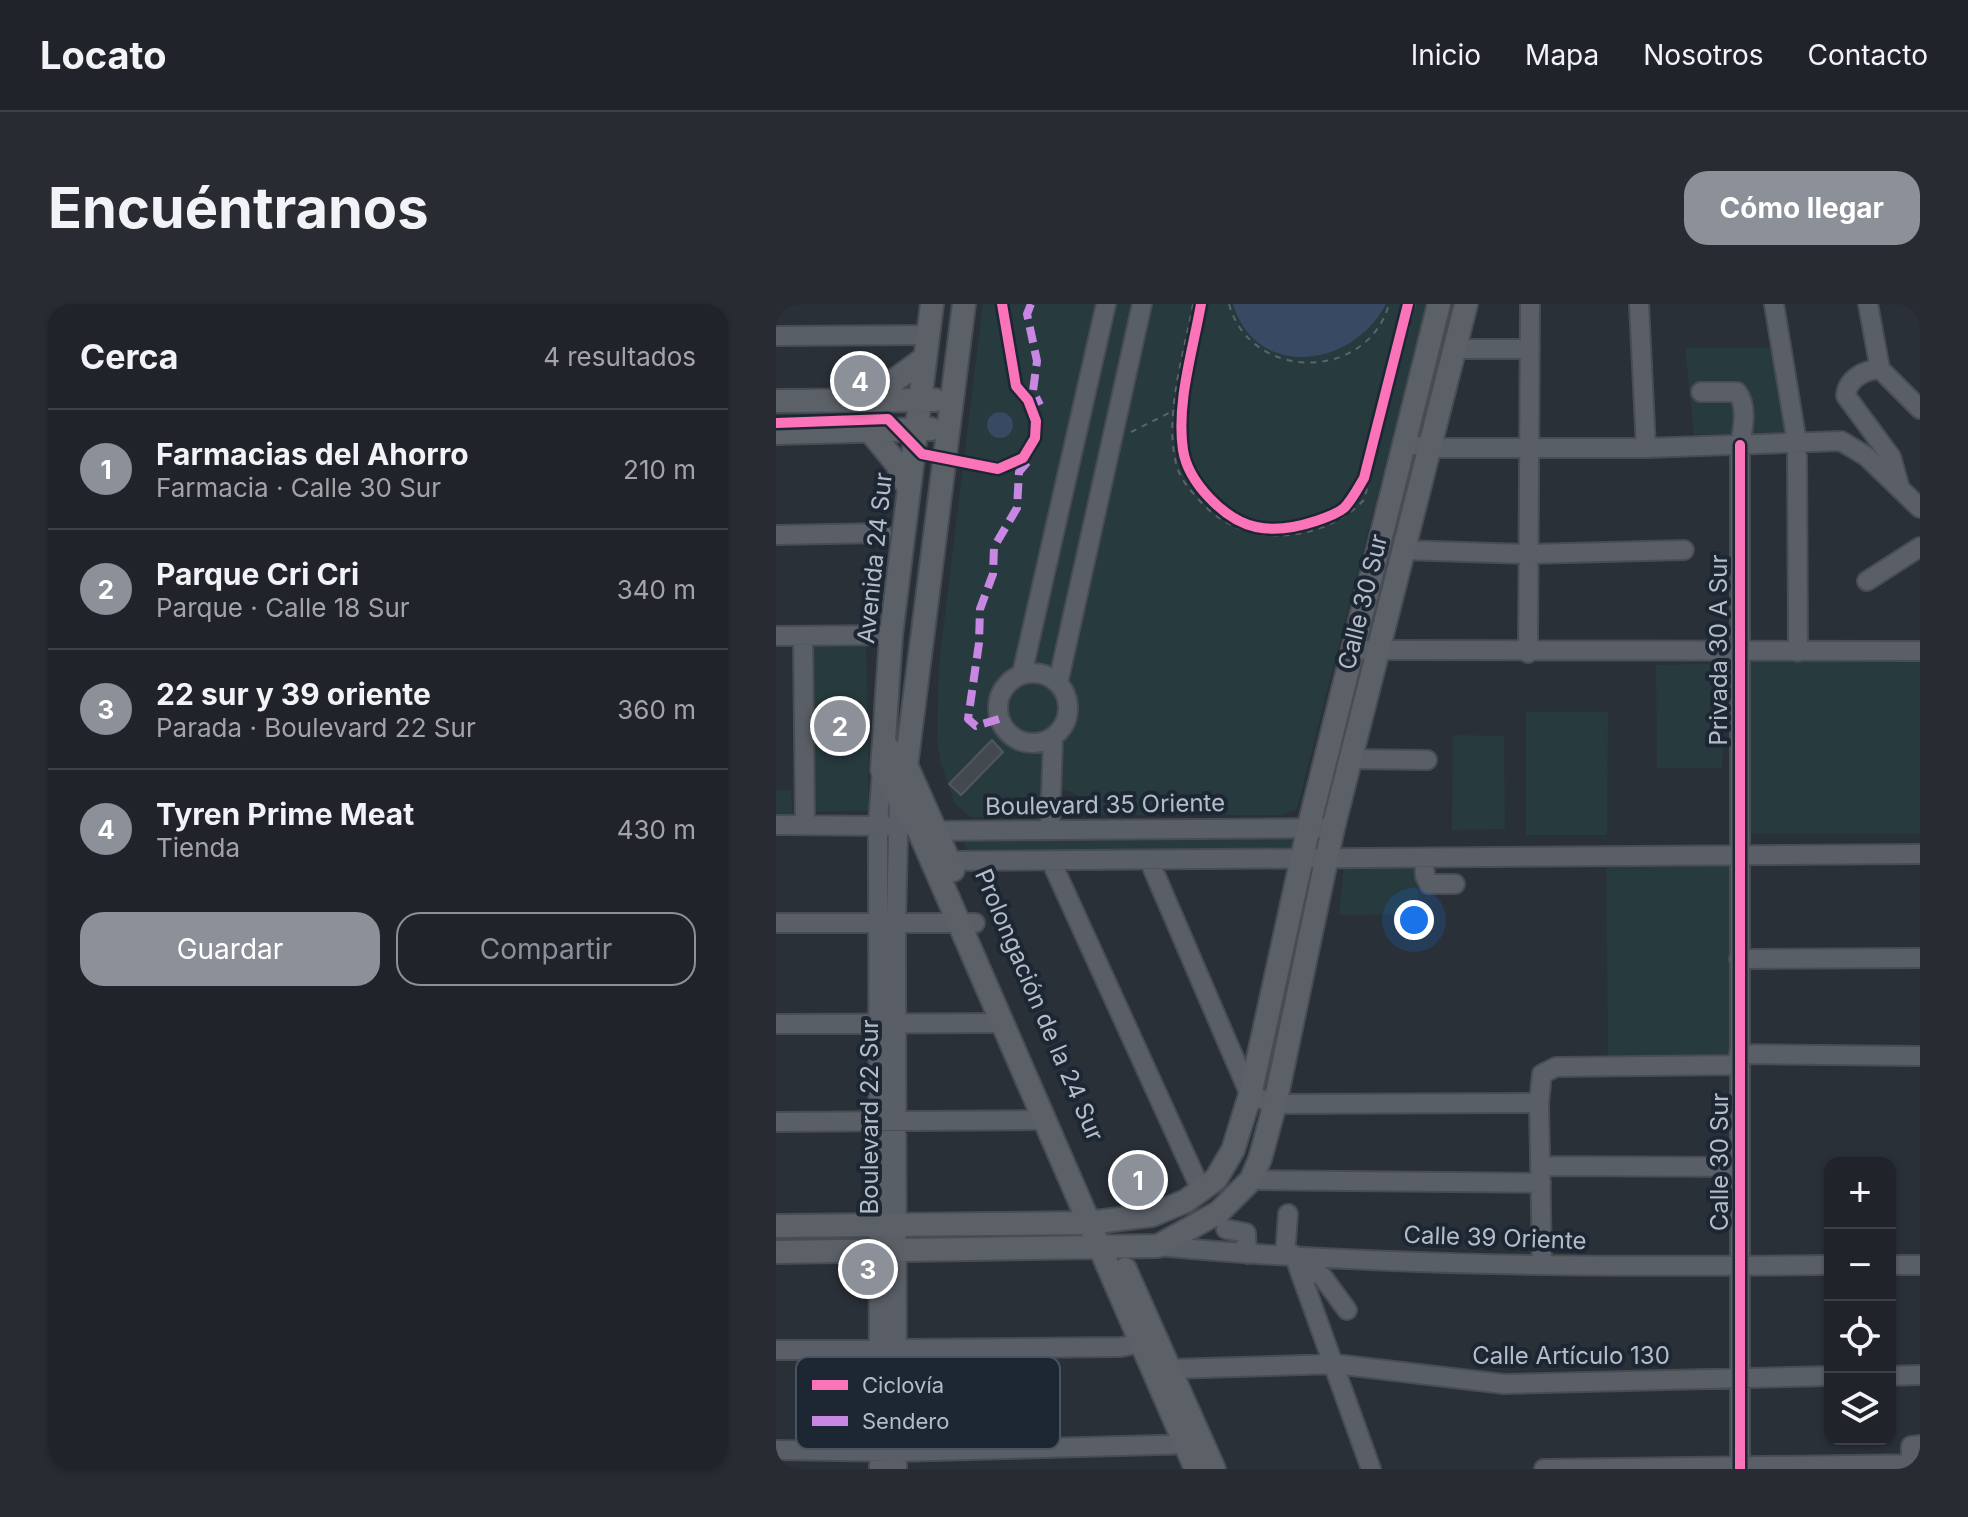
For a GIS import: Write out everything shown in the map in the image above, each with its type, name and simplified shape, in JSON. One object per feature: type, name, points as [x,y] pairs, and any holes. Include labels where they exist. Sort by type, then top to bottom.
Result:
[{"type":"main road","name":"Avenida 24 Sur","points":[[882,770],[891,635],[932,304]]},
{"type":"main road","points":[[899,794],[907,767],[964,304]]},
{"type":"main road","name":"Calle 30 Sur","points":[[776,1226],[1096,1222],[1152,1215],[1202,1192],[1226,1166],[1250,1095],[1309,826],[1439,304]]},
{"type":"main road","name":"Calle 30 Sur","points":[[776,1252],[1158,1246],[1205,1223],[1251,1180],[1275,1104],[1333,828],[1466,304]]},
{"type":"main road","points":[[869,399],[925,358]]},
{"type":"main road","points":[[776,401],[953,400]]},
{"type":"main road","points":[[776,433],[949,429]]},
{"type":"main road","points":[[870,431],[897,464],[908,487]]},
{"type":"main road","name":"Prolongación de la 24 Sur","points":[[884,744],[907,767],[917,830]]},
{"type":"main road","name":"Prolongación de la 24 Sur","points":[[882,770],[899,794],[917,830],[940,861],[1107,1247],[1170,1369],[1195,1445],[1196,1469]]},
{"type":"main road","name":"Prolongación de la 24 Sur","points":[[967,923],[1002,1023],[1044,1120],[1096,1222]]},
{"type":"main road","name":"Prolongación de la 24 Sur","points":[[1107,1247],[1141,1343],[1195,1445],[1214,1469]]},
{"type":"street","points":[[1022,674],[1106,304]]},
{"type":"street","points":[[1058,683],[1142,304]]},
{"type":"street","points":[[1528,653],[1530,304]]},
{"type":"street","points":[[1639,304],[1646,448]]},
{"type":"street","points":[[1774,304],[1797,443],[1798,652]]},
{"type":"street","points":[[1868,304],[1880,369],[1920,409]]},
{"type":"street","points":[[776,336],[928,335]]},
{"type":"street","points":[[1455,349],[1530,349]]},
{"type":"street","points":[[1880,369],[1867,371],[1855,378],[1849,384],[1846,396],[1891,457],[1899,485]]},
{"type":"street","name":"Privada 30 A Sur","points":[[1701,392],[1733,391],[1740,395],[1744,428],[1740,445],[1738,855]]},
{"type":"street","points":[[1403,443],[1429,448],[1527,449],[1646,448],[1830,440],[1853,446],[1899,485],[1920,508]]},
{"type":"street","points":[[776,535],[882,533]]},
{"type":"street","points":[[1867,581],[1920,547]]},
{"type":"street","points":[[1403,550],[1528,554],[1684,550]]},
{"type":"street","points":[[776,636],[891,635]]},
{"type":"street","points":[[803,636],[805,825]]},
{"type":"street","points":[[1354,650],[1377,653],[1798,652],[1916,647]]},
{"type":"street","points":[[1022,674],[1041,674],[1058,683],[1064,692],[1068,711],[1066,722],[1053,738],[1033,744],[1012,737],[999,719],[999,697],[1012,680],[1022,674]]},
{"type":"street","points":[[1050,829],[1053,738]]},
{"type":"street","points":[[1350,759],[1427,760]]},
{"type":"street","name":"Boulevard 22 Sur","points":[[882,770],[878,824],[887,921],[888,1357]]},
{"type":"street","name":"Boulevard 35 Oriente","points":[[776,825],[878,824],[917,830],[1333,828]]},
{"type":"street","name":"Boulevard 22 Sur","points":[[887,921],[917,830]]},
{"type":"street","points":[[940,861],[1303,856],[1920,854]]},
{"type":"street","name":"Calle 30 Sur","points":[[1738,855],[1740,1469]]},
{"type":"street","points":[[1424,858],[1429,884],[1455,884]]},
{"type":"street","points":[[1149,860],[1250,1095],[1275,1104],[1539,1103]]},
{"type":"street","points":[[1051,861],[1202,1192]]},
{"type":"street","points":[[776,923],[967,923]]},
{"type":"street","points":[[1739,959],[1920,958]]},
{"type":"street","points":[[776,1024],[888,1021],[1002,1023]]},
{"type":"street","points":[[1542,1264],[1539,1103],[1542,1074],[1556,1067],[1920,1056]]},
{"type":"street","points":[[776,1122],[1044,1120]]},
{"type":"street","points":[[1251,1180],[1541,1175],[1740,1167]]},
{"type":"street","points":[[1288,1214],[1292,1258],[1335,1364],[1371,1469]]},
{"type":"street","points":[[1226,1229],[1246,1233],[1247,1254]]},
{"type":"street","name":"Calle 39 Oriente","points":[[1158,1246],[1292,1258],[1542,1264],[1824,1265]]},
{"type":"street","points":[[1292,1258],[1322,1276],[1347,1310]]},
{"type":"street","points":[[1896,1265],[1920,1265]]},
{"type":"street","points":[[776,1350],[1121,1347],[1141,1343]]},
{"type":"street","name":"Calle Artículo 130","points":[[1170,1369],[1335,1364],[1504,1384],[1824,1376]]},
{"type":"street","points":[[1896,1376],[1920,1375]]},
{"type":"street","points":[[776,1450],[888,1460],[1195,1445]]},
{"type":"street","points":[[1544,1469],[1740,1469],[1915,1464],[1911,1446],[1920,1445]]},
{"type":"path","points":[[1193,304],[1175,410],[1178,468],[1184,484],[1205,507],[1228,524],[1254,534],[1290,535],[1325,528],[1347,518],[1364,500],[1415,304]]},
{"type":"path","points":[[1201,304],[1185,397],[1183,450],[1195,479],[1228,512],[1248,524],[1271,528],[1301,526],[1326,518],[1343,509],[1353,497],[1364,478],[1408,304]]},
{"type":"path","points":[[1229,304],[1237,326],[1256,348],[1293,362],[1333,358],[1361,345],[1381,326],[1389,304]]},
{"type":"path","points":[[1112,442],[1175,410]]},
{"type":"green space","points":[[983,304],[1426,304],[1297,809],[1281,815],[1099,815],[1076,794],[1056,790],[1044,791],[1039,807],[1024,815],[972,818],[955,804],[937,743],[939,664]]},
{"type":"green space","points":[[1685,348],[1773,348],[1788,432],[1694,435]]},
{"type":"green space","points":[[893,408],[894,428],[776,429],[776,409]]},
{"type":"green space","points":[[866,641],[869,811],[814,812],[810,642]]},
{"type":"green space","points":[[1749,661],[1920,662],[1920,834],[1750,834]]},
{"type":"green space","points":[[1727,663],[1722,768],[1657,768],[1656,665]]},
{"type":"green space","points":[[1526,712],[1608,712],[1607,835],[1526,835]]},
{"type":"green space","points":[[1453,735],[1504,736],[1505,829],[1452,830]]},
{"type":"green space","points":[[776,790],[791,790],[793,818],[776,818]]},
{"type":"green space","points":[[962,835],[1301,835],[1301,848],[968,854]]},
{"type":"green space","points":[[1733,862],[1733,1057],[1608,1056],[1606,866]]},
{"type":"green space","points":[[1416,864],[1419,914],[1339,915],[1344,865]]},
{"type":"water","points":[[1233,304],[1386,304],[1371,325],[1352,342],[1330,352],[1306,357],[1284,355],[1263,346],[1245,329]]},
{"type":"water","points":[[1000,412],[1009,416],[1013,425],[1009,434],[1000,438],[991,434],[987,425],[991,416]]},
{"type":"building","points":[[992,740],[1003,752],[961,795],[949,784]]},
{"type":"marked path","points":[[1031,304],[1027,314],[1037,361],[1033,391],[1040,405]]},
{"type":"marked path","points":[[999,719],[976,726],[968,719],[979,643],[980,609],[993,574],[994,547],[1017,508],[1019,472],[1029,460]]},
{"type":"cycle path","points":[[776,423],[888,419],[922,454],[998,469],[1023,458],[1035,438],[1036,421],[1028,400],[1016,386],[1002,304]]},
{"type":"cycle path","points":[[1201,304],[1182,414],[1181,432],[1186,462],[1200,487],[1220,508],[1244,523],[1271,529],[1302,525],[1331,516],[1344,508],[1355,494],[1364,478],[1408,304]]},
{"type":"cycle path","points":[[1740,445],[1740,1469]]},
{"type":"place","name":"Tyren Prime Meat","points":[[860,381]]},
{"type":"place","name":"Parque Cri Cri","points":[[840,726]]},
{"type":"place","name":"Farmacias del Ahorro","points":[[1138,1180]]},
{"type":"place","name":"22 sur y 39 oriente","points":[[868,1269]]}]
